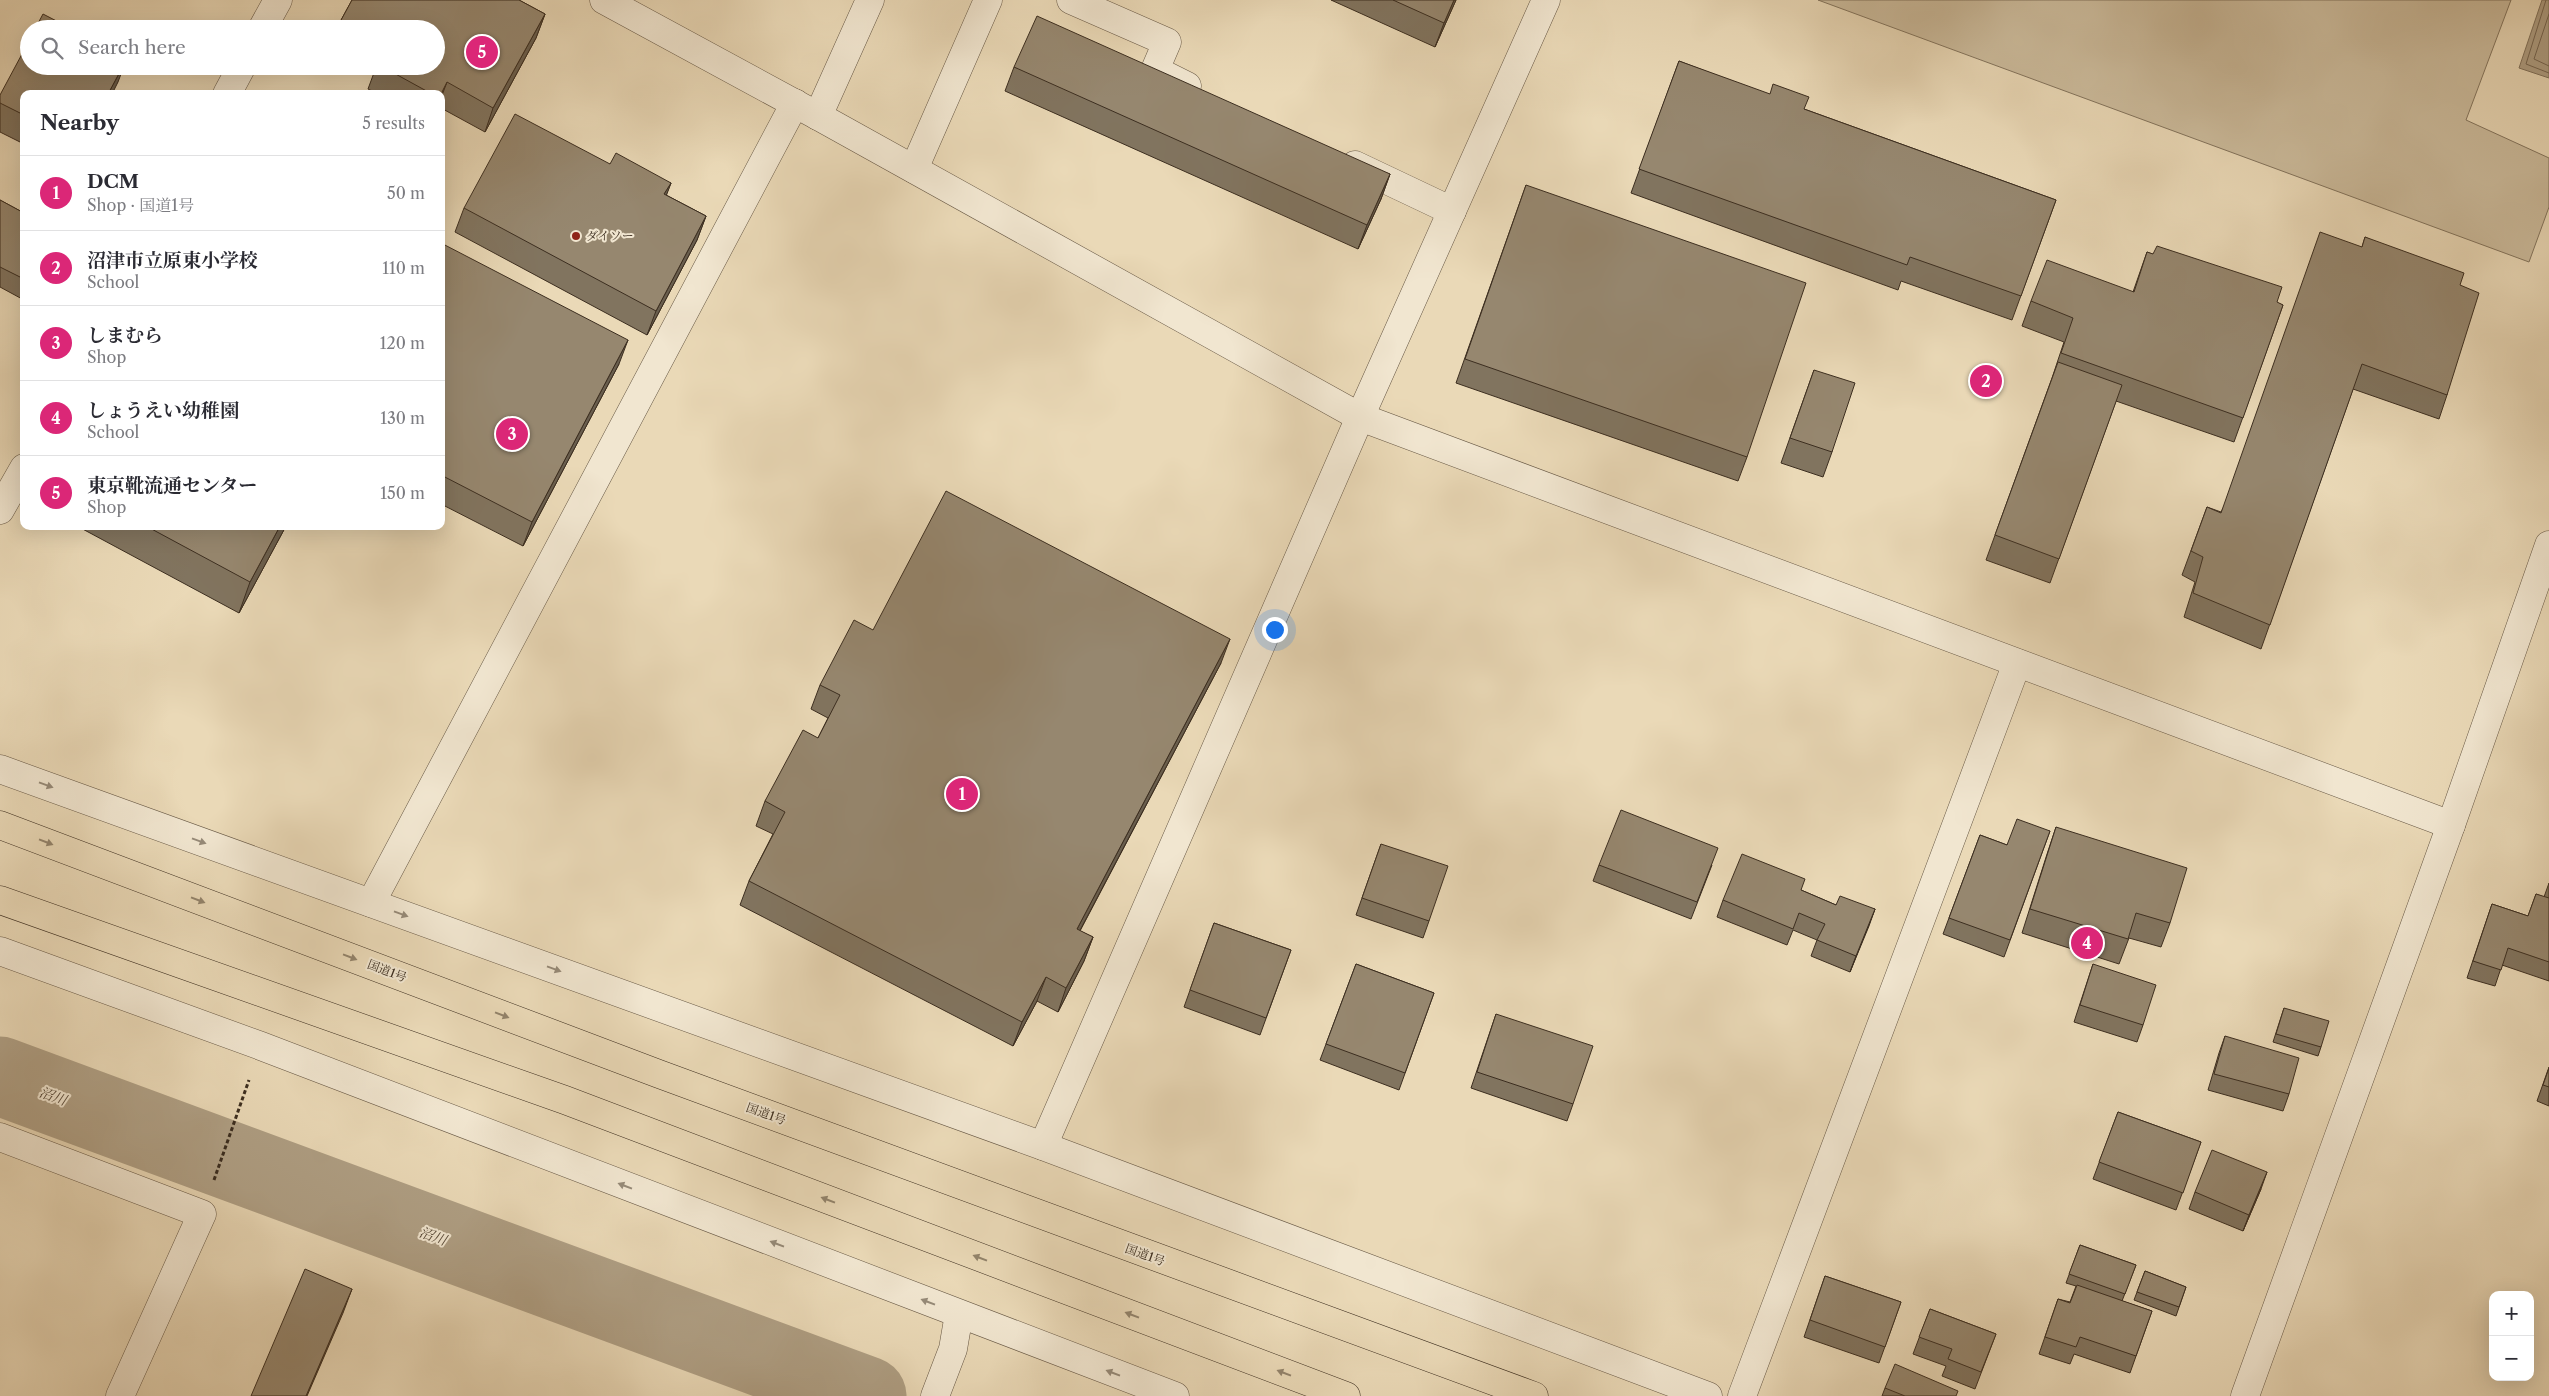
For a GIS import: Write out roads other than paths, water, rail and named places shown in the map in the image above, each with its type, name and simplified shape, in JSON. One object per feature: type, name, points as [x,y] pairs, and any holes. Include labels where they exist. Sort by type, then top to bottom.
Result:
[{"type":"highway","name":"国道1号","points":[[0,825],[659,1074],[1534,1396]]},
{"type":"highway","points":[[0,900],[565,1100],[1346,1396]]},
{"type":"street","points":[[267,20],[278,0]]},
{"type":"street","points":[[604,0],[914,169],[1360,417],[2451,825]]},
{"type":"street","points":[[371,903],[807,110],[870,0]]},
{"type":"street","points":[[914,169],[988,0]]},
{"type":"street","points":[[1071,0],[1167,42],[1155,70],[1209,96]]},
{"type":"street","points":[[1042,1146],[1360,417],[1546,0]]},
{"type":"street","points":[[229,90],[237,75]]},
{"type":"street","points":[[1335,156],[1452,211]]},
{"type":"street","points":[[0,510],[20,475]]},
{"type":"street","points":[[2245,1396],[2451,825],[2549,544]]},
{"type":"street","points":[[1742,1396],[2017,663]]},
{"type":"street","points":[[0,769],[1042,1146],[1708,1396]]},
{"type":"street","points":[[0,951],[261,1046],[1175,1396]]},
{"type":"street","points":[[0,1137],[202,1214],[120,1396]]},
{"type":"street","points":[[935,1396],[953,1349],[959,1314]]},
{"type":"water","points":[[2542,0],[2549,0],[2549,78],[2519,68]]},
{"type":"waterway","name":"沼川","points":[[0,1076],[867,1396]]},
{"type":"place","name":"東京靴流通センター","points":[[482,52]]},
{"type":"place","name":"ダイソー","points":[[576,236]]},
{"type":"place","name":"沼津市立原東小学校","points":[[1986,381]]},
{"type":"place","name":"しまむら","points":[[512,434]]},
{"type":"place","name":"DCM","points":[[962,794]]},
{"type":"place","name":"しょうえい幼稚園","points":[[2087,943]]}]
